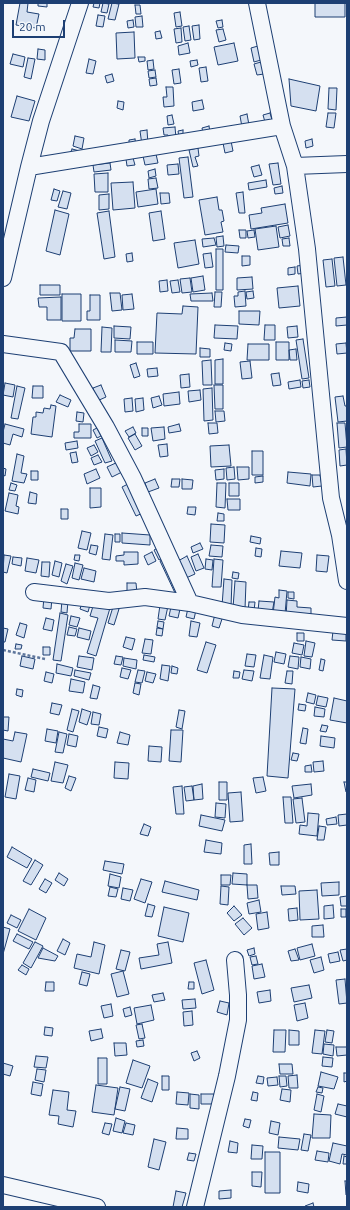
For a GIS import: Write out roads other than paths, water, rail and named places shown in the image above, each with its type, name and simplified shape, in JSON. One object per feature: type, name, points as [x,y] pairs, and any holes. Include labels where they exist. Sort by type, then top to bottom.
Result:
[{"type":"street","points":[[3,278],[41,121],[80,3]]},
{"type":"street","points":[[257,3],[282,126],[295,166],[307,249],[331,498],[344,530],[347,581]]},
{"type":"street","points":[[29,166],[282,126]]},
{"type":"street","points":[[295,166],[347,164]]},
{"type":"street","points":[[3,344],[61,352],[106,427],[134,478],[190,603]]},
{"type":"street","points":[[34,592],[109,601],[145,597],[190,603],[242,614],[347,626]]},
{"type":"street","points":[[195,1207],[227,1076],[238,1020],[238,995],[235,960]]},
{"type":"street","points":[[3,1185],[97,1207]]}]
